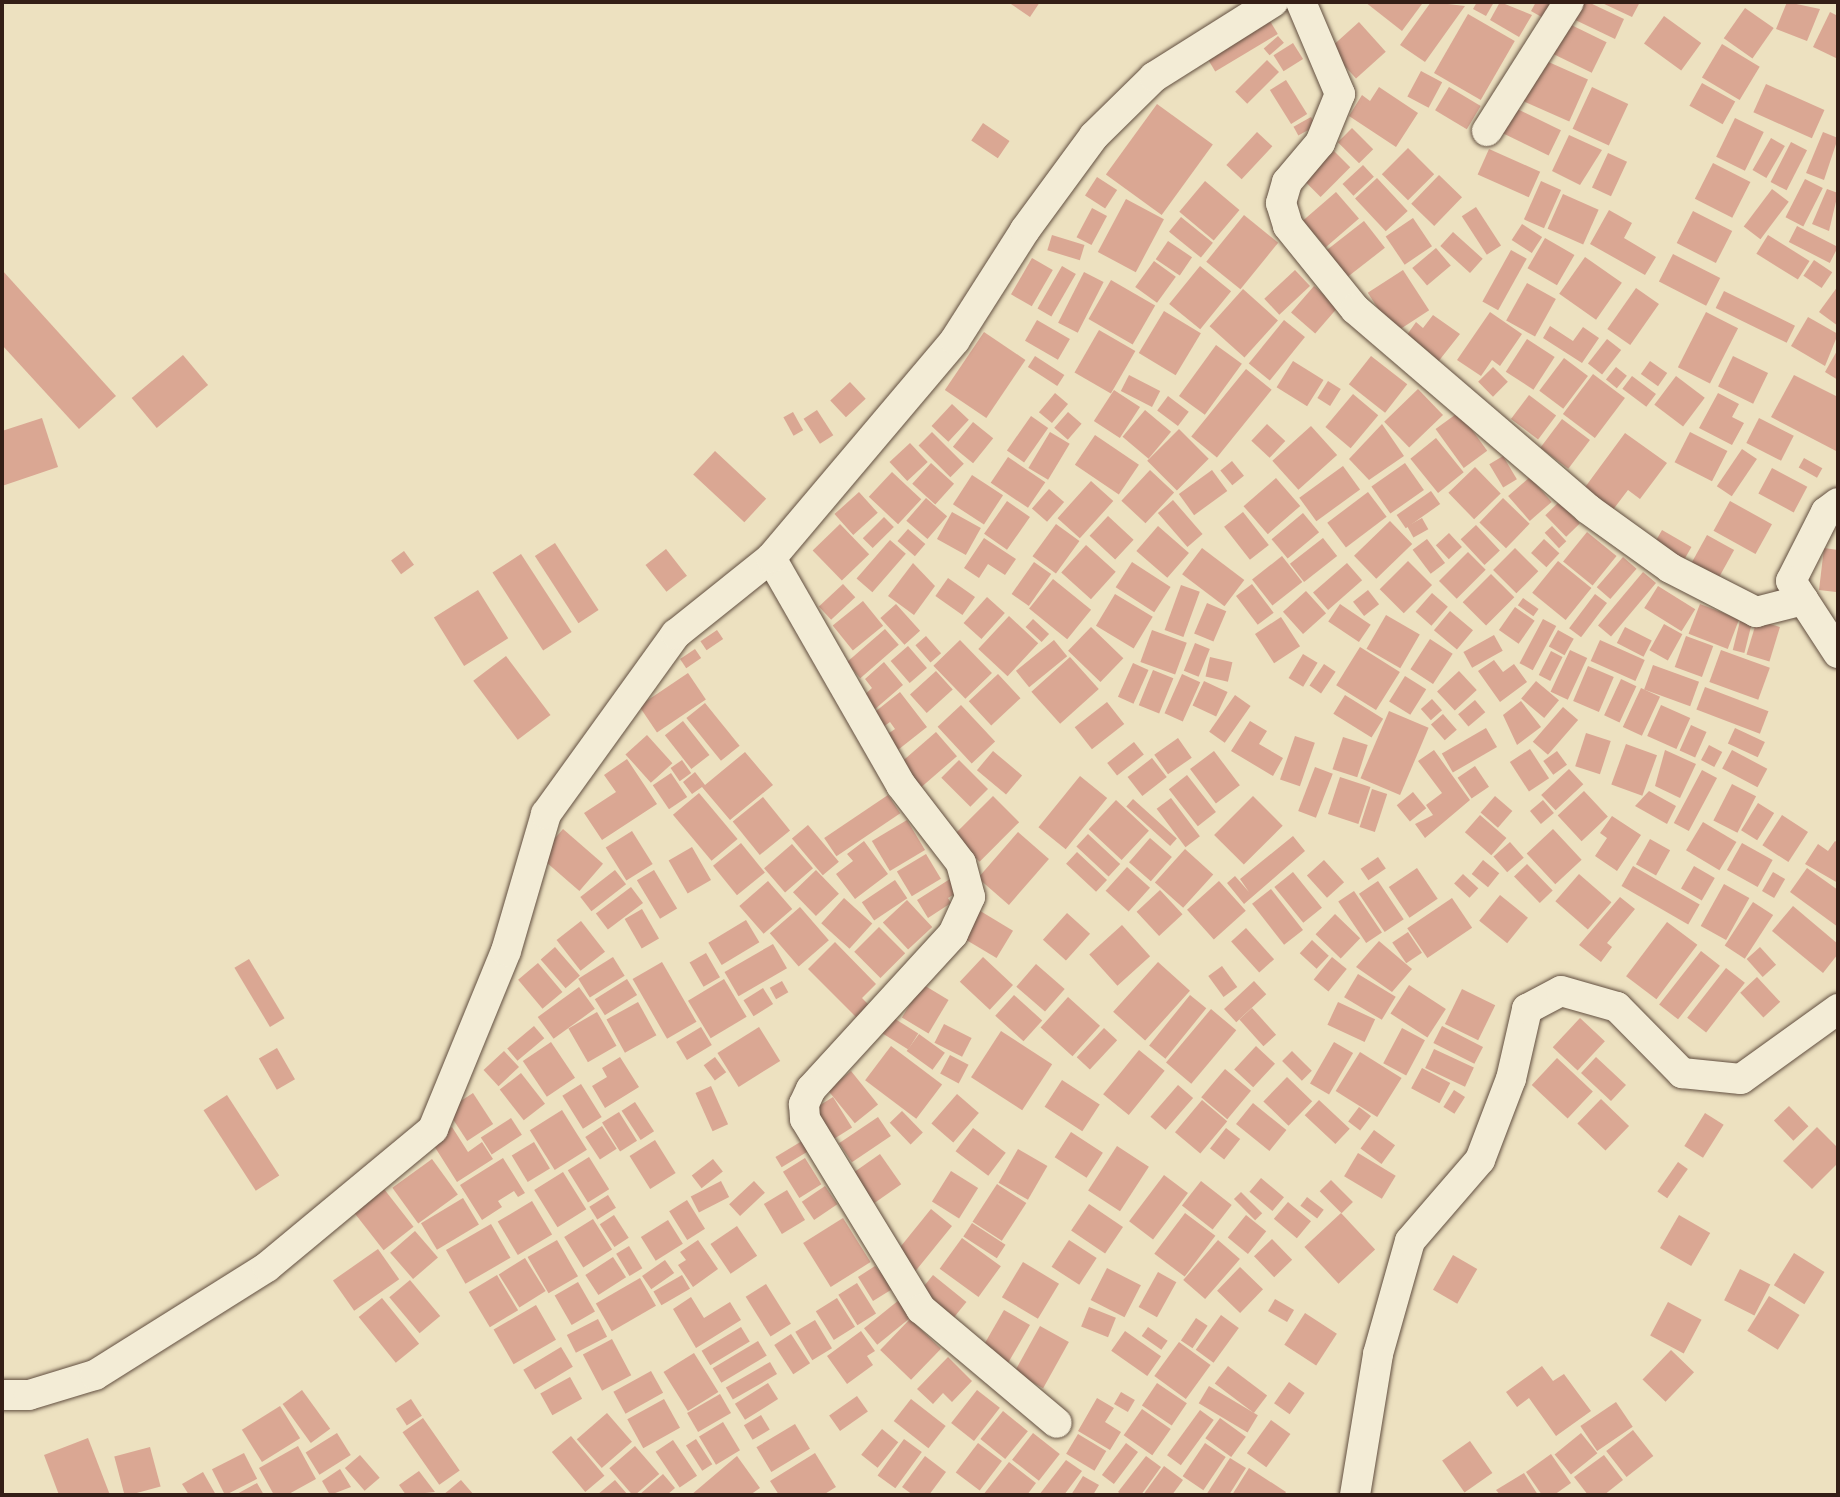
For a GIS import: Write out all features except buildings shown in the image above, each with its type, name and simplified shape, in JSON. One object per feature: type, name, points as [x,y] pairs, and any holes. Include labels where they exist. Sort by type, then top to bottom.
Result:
[{"type":"street","points":[[2,1395],[29,1395],[95,1375],[267,1267],[433,1129],[506,951],[546,814],[676,634],[771,558],[955,340],[1025,230],[1094,136],[1154,77],[1273,2]]},
{"type":"street","points":[[1301,2],[1340,94],[1320,143],[1287,182],[1281,203],[1288,226],[1355,309],[1588,509],[1670,568],[1756,612],[1803,600]]},
{"type":"street","points":[[1487,131],[1569,2]]},
{"type":"street","points":[[1838,503],[1826,512],[1791,581],[1838,653]]},
{"type":"street","points":[[771,558],[901,785],[961,863],[970,897],[953,934],[811,1089],[804,1104],[805,1119],[815,1143],[921,1309],[1057,1423]]},
{"type":"street","points":[[1355,1495],[1378,1354],[1410,1241],[1480,1160],[1511,1079],[1527,1009],[1561,991],[1617,1007],[1682,1073],[1741,1079],[1838,1009]]}]
